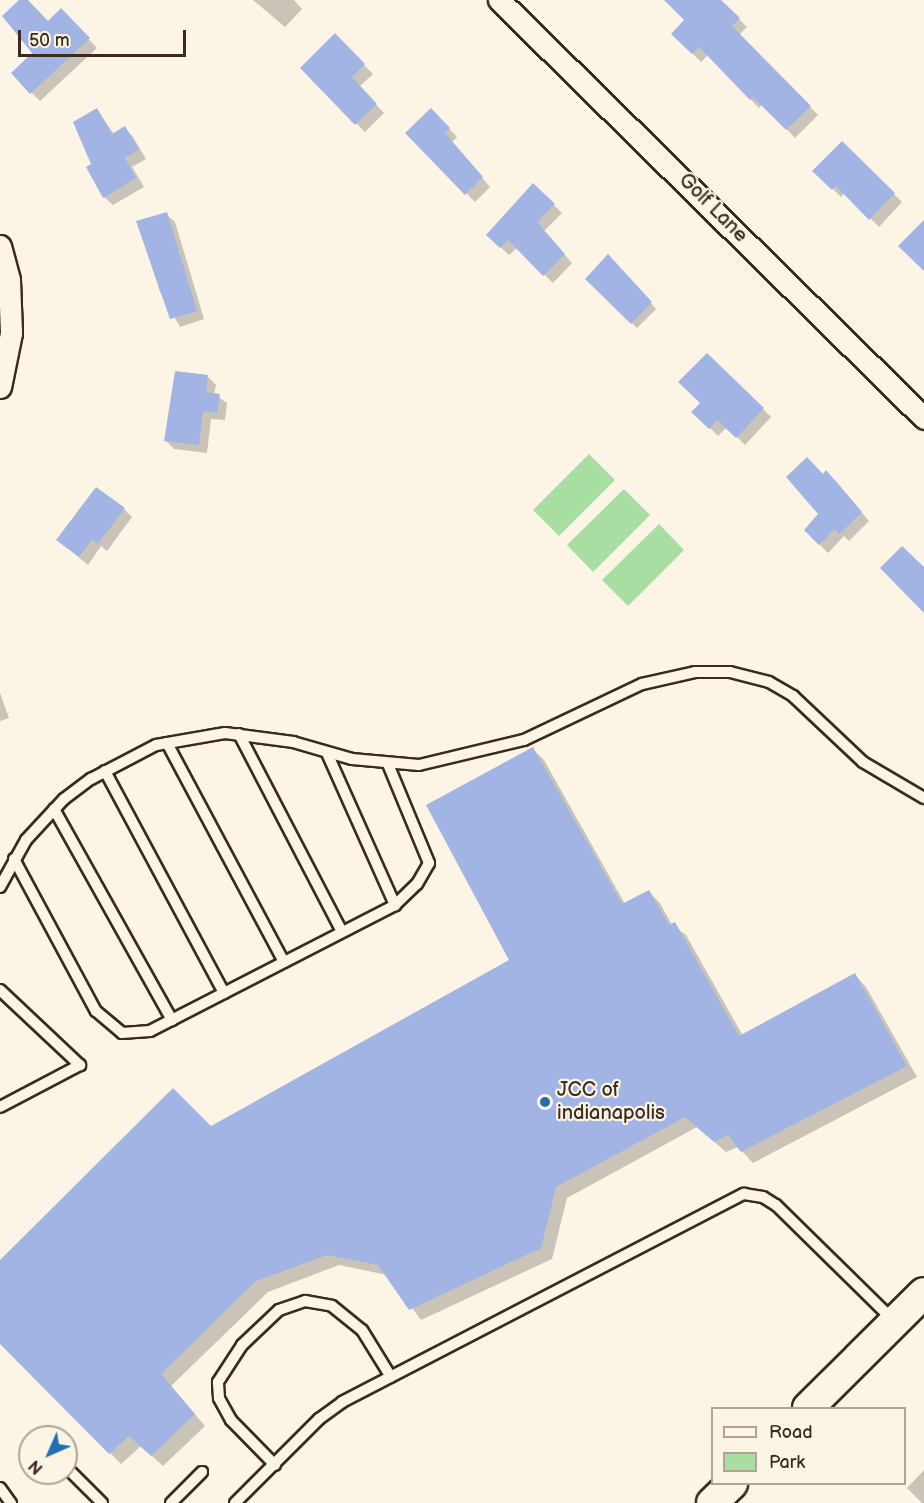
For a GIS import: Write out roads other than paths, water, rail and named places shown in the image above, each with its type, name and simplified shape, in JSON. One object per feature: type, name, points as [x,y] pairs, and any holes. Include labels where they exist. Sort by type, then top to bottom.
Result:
[{"type":"street","name":"Golf Lane","points":[[499,0],[924,418]]},
{"type":"street","points":[[0,246],[9,280],[11,333],[0,387]]},
{"type":"street","points":[[808,1407],[924,1293]]},
{"type":"street","points":[[712,1503],[731,1485]]},
{"type":"lane","points":[[0,887],[14,860],[41,820],[105,771],[167,742],[239,734],[293,742],[327,753],[388,764],[419,765],[483,753],[524,740],[668,676],[730,672],[769,682],[793,696],[863,762],[924,798]]},
{"type":"lane","points":[[239,734],[342,932]]},
{"type":"lane","points":[[167,742],[284,962]]},
{"type":"lane","points":[[327,753],[394,905]]},
{"type":"lane","points":[[14,860],[96,1011],[122,1033],[150,1031],[394,905],[417,884],[429,863],[388,764]]},
{"type":"lane","points":[[105,771],[224,993]]},
{"type":"lane","points":[[54,809],[172,1020]]},
{"type":"lane","points":[[0,990],[80,1065],[0,1107]]},
{"type":"lane","points":[[235,1503],[319,1419],[392,1377],[730,1198],[744,1194],[763,1197],[812,1239],[895,1322]]},
{"type":"lane","points":[[274,1465],[231,1420],[219,1398],[218,1382],[242,1345],[279,1310],[305,1301],[332,1306],[362,1330],[392,1377]]},
{"type":"lane","points":[[171,1503],[202,1472]]},
{"type":"lane","points":[[78,1479],[102,1503]]},
{"type":"lane","points":[[0,1488],[11,1503]]},
{"type":"place","name":"JCC of indianapolis","points":[[545,1102]]}]
